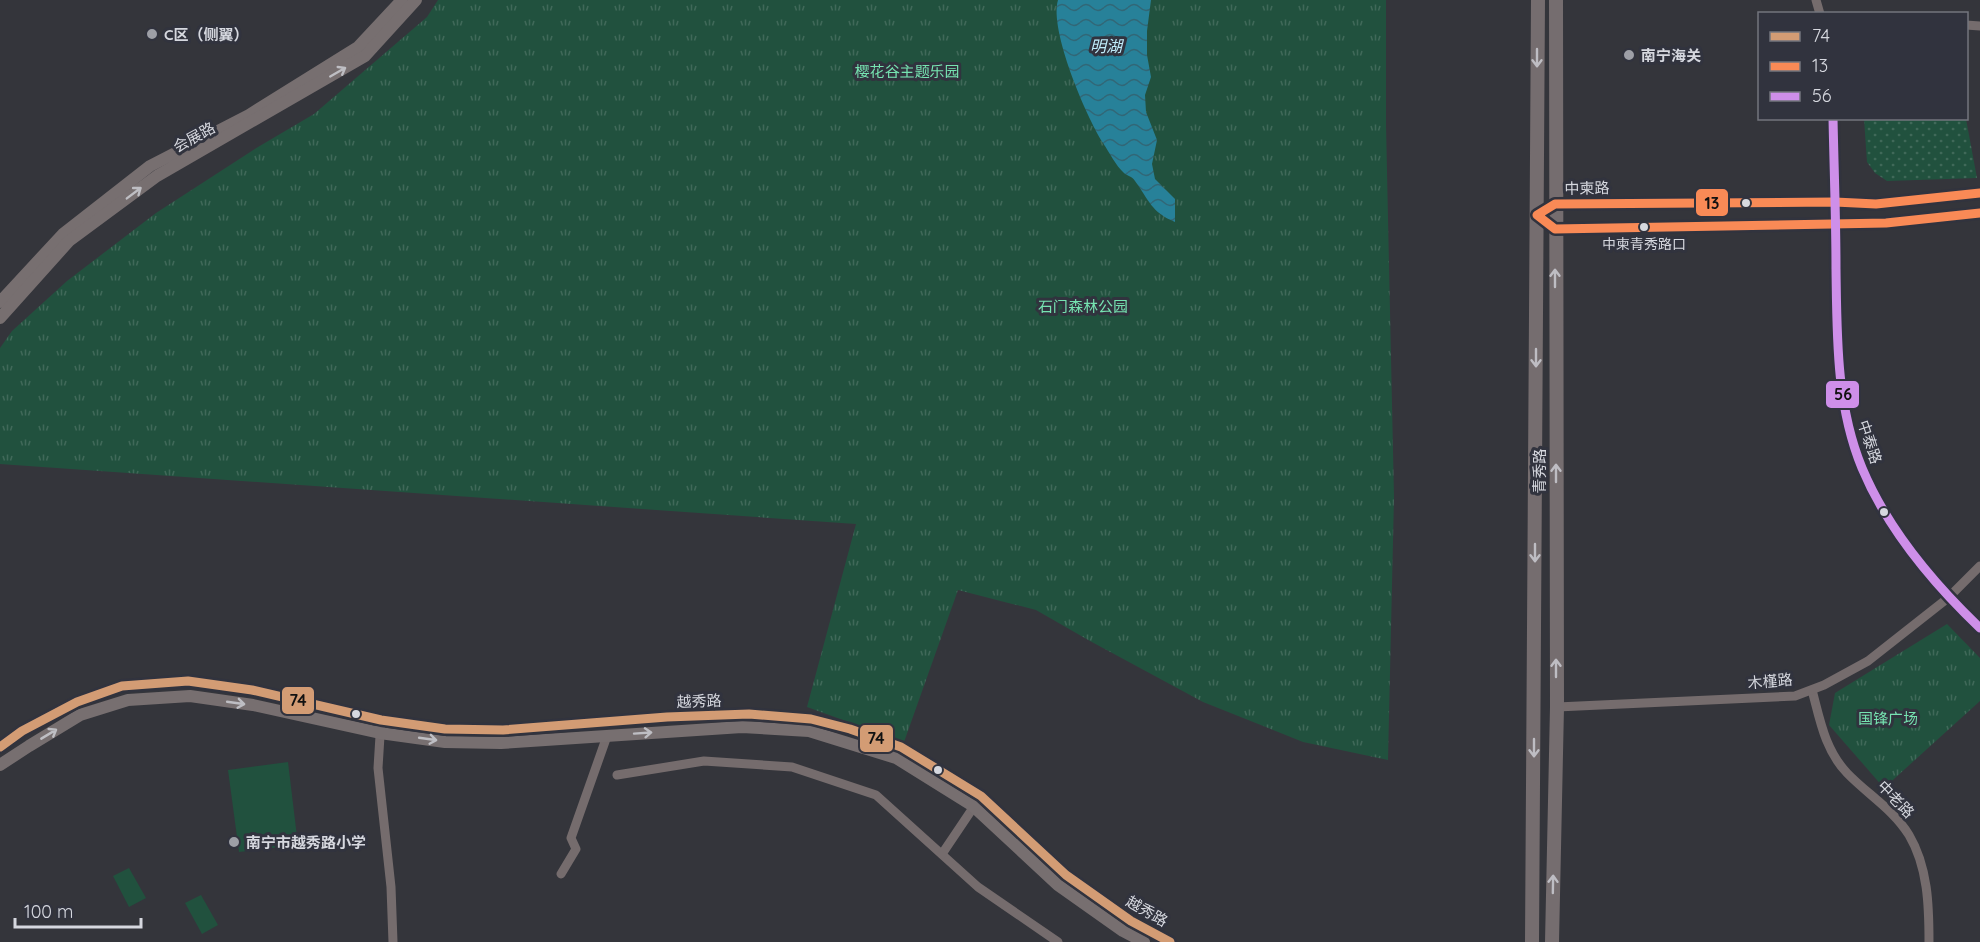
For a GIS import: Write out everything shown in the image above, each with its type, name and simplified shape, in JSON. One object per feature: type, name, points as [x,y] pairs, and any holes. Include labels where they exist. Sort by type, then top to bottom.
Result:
[{"type":"main road","name":"会展路","points":[[0,302],[63,234],[150,166],[249,115],[358,46],[402,0]]},
{"type":"main road","name":"会展路","points":[[0,318],[69,241],[157,176],[365,56],[416,0]]},
{"type":"main road","name":"青秀路","points":[[1532,942],[1538,0]]},
{"type":"main road","name":"青秀路","points":[[1552,942],[1557,707],[1556,0]]},
{"type":"main road","name":"越秀路","points":[[0,747],[22,731],[77,702],[122,686],[188,681],[252,690],[380,727],[445,742],[501,743],[742,727],[809,731],[896,758],[977,801],[1058,885],[1123,931],[1144,942]]},
{"type":"main road","name":"越秀路","points":[[0,765],[80,715],[128,700],[190,696],[380,727],[503,730],[667,717],[749,714],[811,719],[850,729],[902,747],[977,801],[1066,875],[1131,921],[1170,942]]},
{"type":"street","name":"中泰路","points":[[1833,120],[1838,356],[1845,415],[1861,467],[1886,516],[1948,598],[1980,628]]},
{"type":"street","name":"中柬路","points":[[1537,215],[1555,204],[1835,202],[1876,204],[1980,193]]},
{"type":"street","points":[[1537,215],[1555,229],[1886,224],[1980,213]]},
{"type":"street","name":"木槿路","points":[[1557,707],[1796,696],[1868,662],[1948,598],[1980,566]]},
{"type":"street","name":"中老路","points":[[1812,690],[1825,740],[1846,772],[1895,816],[1910,836],[1926,883],[1929,942]]},
{"type":"street","points":[[380,727],[378,768],[392,887],[393,942]]},
{"type":"street","points":[[561,874],[576,849],[571,838],[607,736]]},
{"type":"street","points":[[617,775],[704,761],[792,767],[876,795],[978,887],[1058,942]]},
{"type":"street","points":[[942,854],[977,801]]},
{"type":"green space","name":"石门森林公园","points":[[438,0],[1386,0],[1386,125],[1394,497],[1388,760],[1303,742],[1203,702],[1036,610],[958,590],[904,742],[807,707],[856,524],[0,464],[0,348],[12,331],[67,281],[156,213],[314,114],[427,17]]},
{"type":"green space","points":[[1864,120],[1966,120],[1977,178],[1887,181],[1875,173],[1867,162]]},
{"type":"green space","name":"国锋广场","points":[[1947,624],[1980,658],[1980,701],[1884,788],[1829,725],[1835,693]]},
{"type":"green space","points":[[288,762],[298,845],[239,852],[228,770]]},
{"type":"green space","points":[[129,868],[146,898],[129,907],[113,876]]},
{"type":"green space","points":[[201,895],[218,925],[202,934],[185,903]]},
{"type":"water","name":"明湖","points":[[1058,0],[1151,0],[1147,55],[1151,77],[1145,95],[1146,112],[1157,140],[1152,164],[1155,179],[1175,199],[1175,222],[1155,210],[1134,179],[1121,170],[1096,130],[1079,94],[1064,51],[1057,14]]},
{"type":"transit line","name":"56","points":[[1833,120],[1838,345],[1843,395],[1853,444],[1872,490],[1898,533],[1945,592],[1980,628]]},
{"type":"transit line","name":"13","points":[[1980,193],[1876,204],[1835,202],[1555,204],[1537,215],[1555,229],[1886,223],[1980,213]]},
{"type":"transit line","name":"74","points":[[0,747],[22,731],[77,702],[122,686],[188,681],[252,690],[381,720],[445,729],[503,730],[667,717],[749,714],[811,719],[850,729],[901,747],[981,796],[1066,875],[1131,921],[1170,942]]},
{"type":"place","name":"C区（侧翼）","points":[[152,34]]},
{"type":"place","name":"南宁海关","points":[[1629,55]]},
{"type":"place","name":"中柬青秀路口","points":[[1644,227]]},
{"type":"place","name":"南宁市越秀路小学","points":[[234,842]]},
{"type":"park label","name":"樱花谷主题乐园","points":[[907,71]]}]
